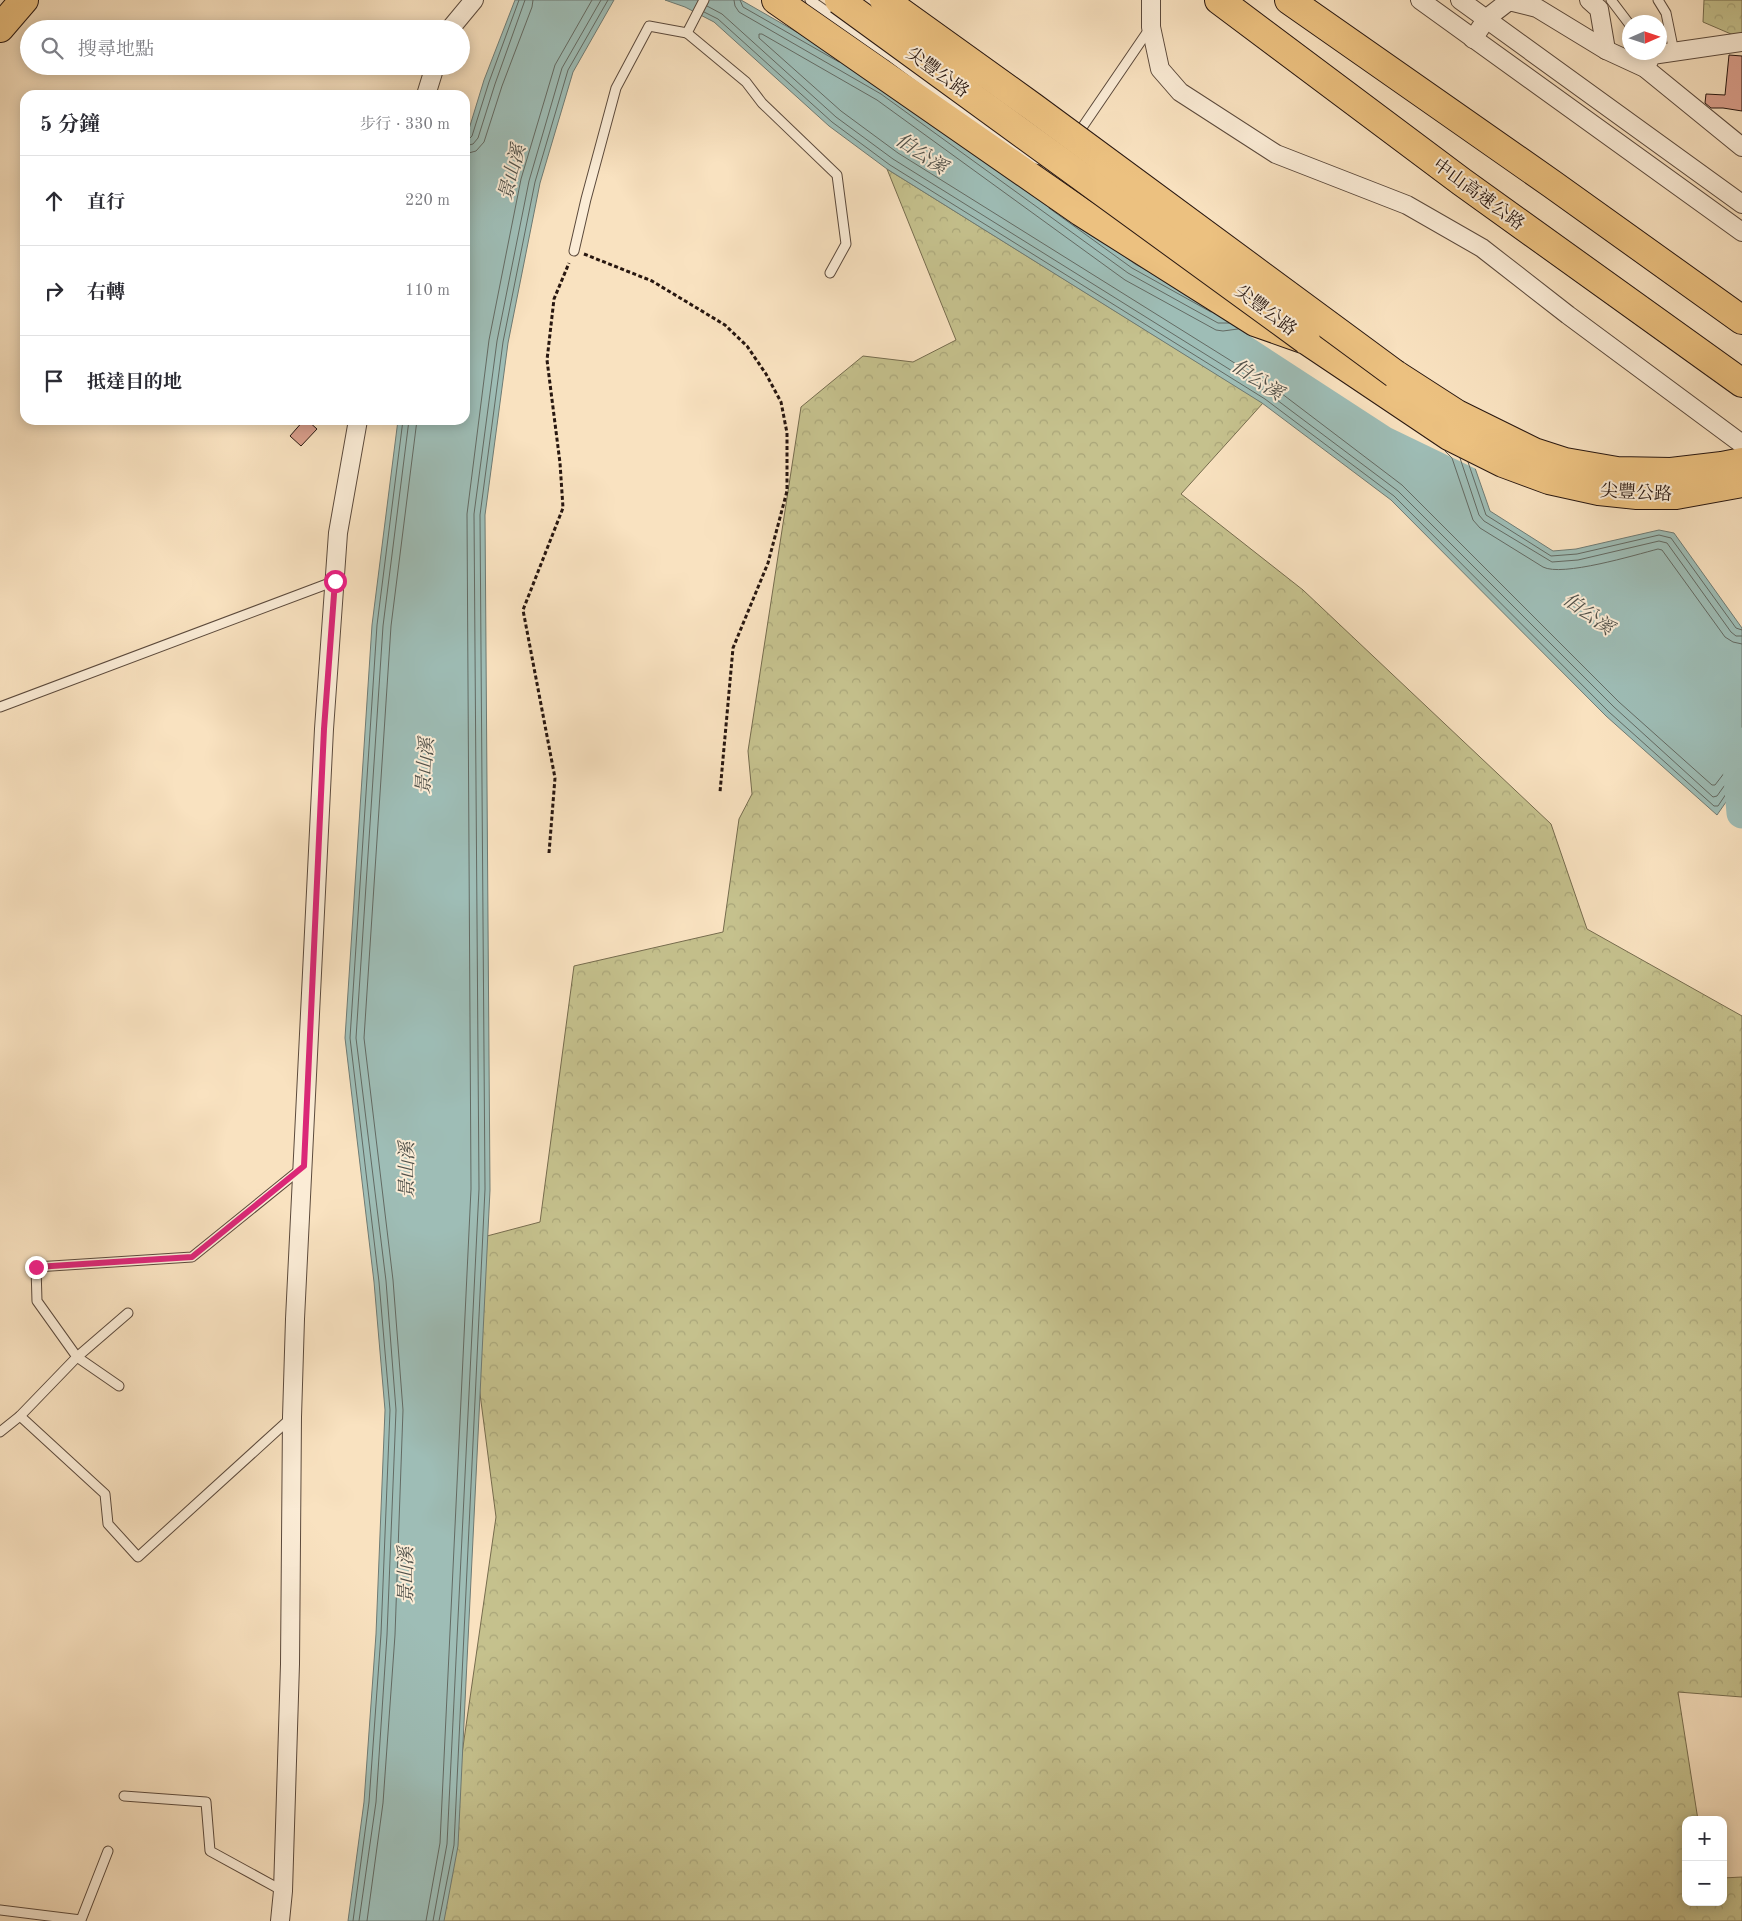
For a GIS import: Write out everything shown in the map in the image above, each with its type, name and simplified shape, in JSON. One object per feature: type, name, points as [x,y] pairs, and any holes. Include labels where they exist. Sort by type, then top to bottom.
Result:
[{"type":"main road","points":[[0,28],[24,0]]},
{"type":"main road","points":[[776,0],[1081,212],[1182,277],[1255,322],[1306,340]]},
{"type":"main road","name":"尖豐公路","points":[[839,0],[1306,340],[1449,436],[1503,463],[1549,480],[1599,491],[1637,495],[1676,495],[1742,483]]},
{"type":"main road","name":"尖豐公路","points":[[884,0],[1033,107],[1395,374],[1457,414],[1534,452],[1565,462],[1616,471],[1671,472],[1742,462]]},
{"type":"main road","name":"中山高速公路","points":[[1219,0],[1462,182],[1742,384]]},
{"type":"main road","points":[[1289,0],[1742,320]]},
{"type":"street","points":[[457,20],[474,0]]},
{"type":"street","points":[[1150,0],[1151,27],[1160,69],[1180,92],[1276,154],[1407,205],[1482,248],[1568,315],[1742,444]]},
{"type":"street","points":[[1420,0],[1742,232]]},
{"type":"street","points":[[1460,0],[1742,204]]},
{"type":"street","points":[[1589,0],[1599,9],[1606,50]]},
{"type":"street","points":[[1473,39],[1487,18],[1509,1],[1537,8],[1606,50],[1622,53]]},
{"type":"street","points":[[1667,54],[1742,42]]},
{"type":"street","points":[[1650,60],[1742,147]]},
{"type":"street","points":[[427,90],[432,75]]},
{"type":"street","points":[[280,1921],[283,1891],[290,1664],[292,1417],[295,1319],[324,729],[338,533],[357,425]]},
{"type":"lane","points":[[687,33],[704,0]]},
{"type":"lane","points":[[810,0],[890,56],[1026,157],[1045,162],[1066,151],[1151,27]]},
{"type":"lane","points":[[1611,0],[1622,15]]},
{"type":"lane","points":[[1658,0],[1666,13],[1674,52]]},
{"type":"lane","points":[[574,250],[616,88],[649,26],[687,33],[746,82],[762,103],[837,175],[846,244],[830,273]]},
{"type":"lane","points":[[0,707],[335,581]]},
{"type":"lane","points":[[119,1386],[78,1357],[37,1301],[36,1267],[192,1257],[304,1166]]},
{"type":"lane","points":[[0,1432],[20,1416],[78,1357],[128,1313]]},
{"type":"lane","points":[[20,1416],[105,1494],[108,1524],[138,1557],[292,1417]]},
{"type":"lane","points":[[124,1796],[206,1802],[210,1851],[283,1891]]},
{"type":"lane","points":[[0,1910],[80,1920],[108,1851]]},
{"type":"path","points":[[548,853],[555,778],[523,610],[563,508],[560,463],[547,360],[554,299],[574,250],[652,281],[724,325],[747,346],[766,374],[780,402],[787,433],[787,491],[768,563],[733,648],[720,792]]},
{"type":"green space","points":[[1704,0],[1742,0],[1742,36],[1738,37],[1703,22]]},
{"type":"green space","points":[[887,169],[1263,403],[1181,494],[1303,590],[1551,824],[1587,929],[1742,1016],[1742,1697],[1678,1692],[1697,1816],[1682,1816],[1682,1906],[1727,1906],[1727,1878],[1742,1877],[1742,1921],[438,1921],[496,1517],[462,1255],[487,1236],[540,1222],[574,966],[723,932],[739,819],[752,794],[748,751],[801,407],[863,356],[913,362],[956,340]]},
{"type":"water","name":"景山溪","points":[[515,0],[614,0],[573,72],[540,183],[508,343],[485,515],[490,1190],[458,1846],[444,1921],[348,1921],[364,1802],[376,1634],[385,1410],[374,1282],[345,1038],[372,625],[397,425],[470,425],[470,126],[484,80]]},
{"type":"water","points":[[665,0],[741,0],[887,84],[1135,264],[1468,448],[1490,511],[1553,551],[1576,549],[1659,530],[1674,533],[1742,628],[1742,779],[1717,815],[1606,716],[1391,500],[1262,403],[887,169],[829,126],[714,22],[685,7]]},
{"type":"pier","points":[[1187,290],[1470,446],[1478,470],[1391,428],[1239,329]]},
{"type":"building","points":[[1729,55],[1742,56],[1742,111],[1711,108],[1705,103],[1706,94],[1725,95]]},
{"type":"building","points":[[300,425],[313,425],[317,429],[301,446],[290,436]]},
{"type":"waterway","name":"伯公溪","points":[[1736,742],[1742,813]]},
{"type":"route","points":[[36,1267],[192,1257],[304,1166],[324,729],[335,581]]}]
